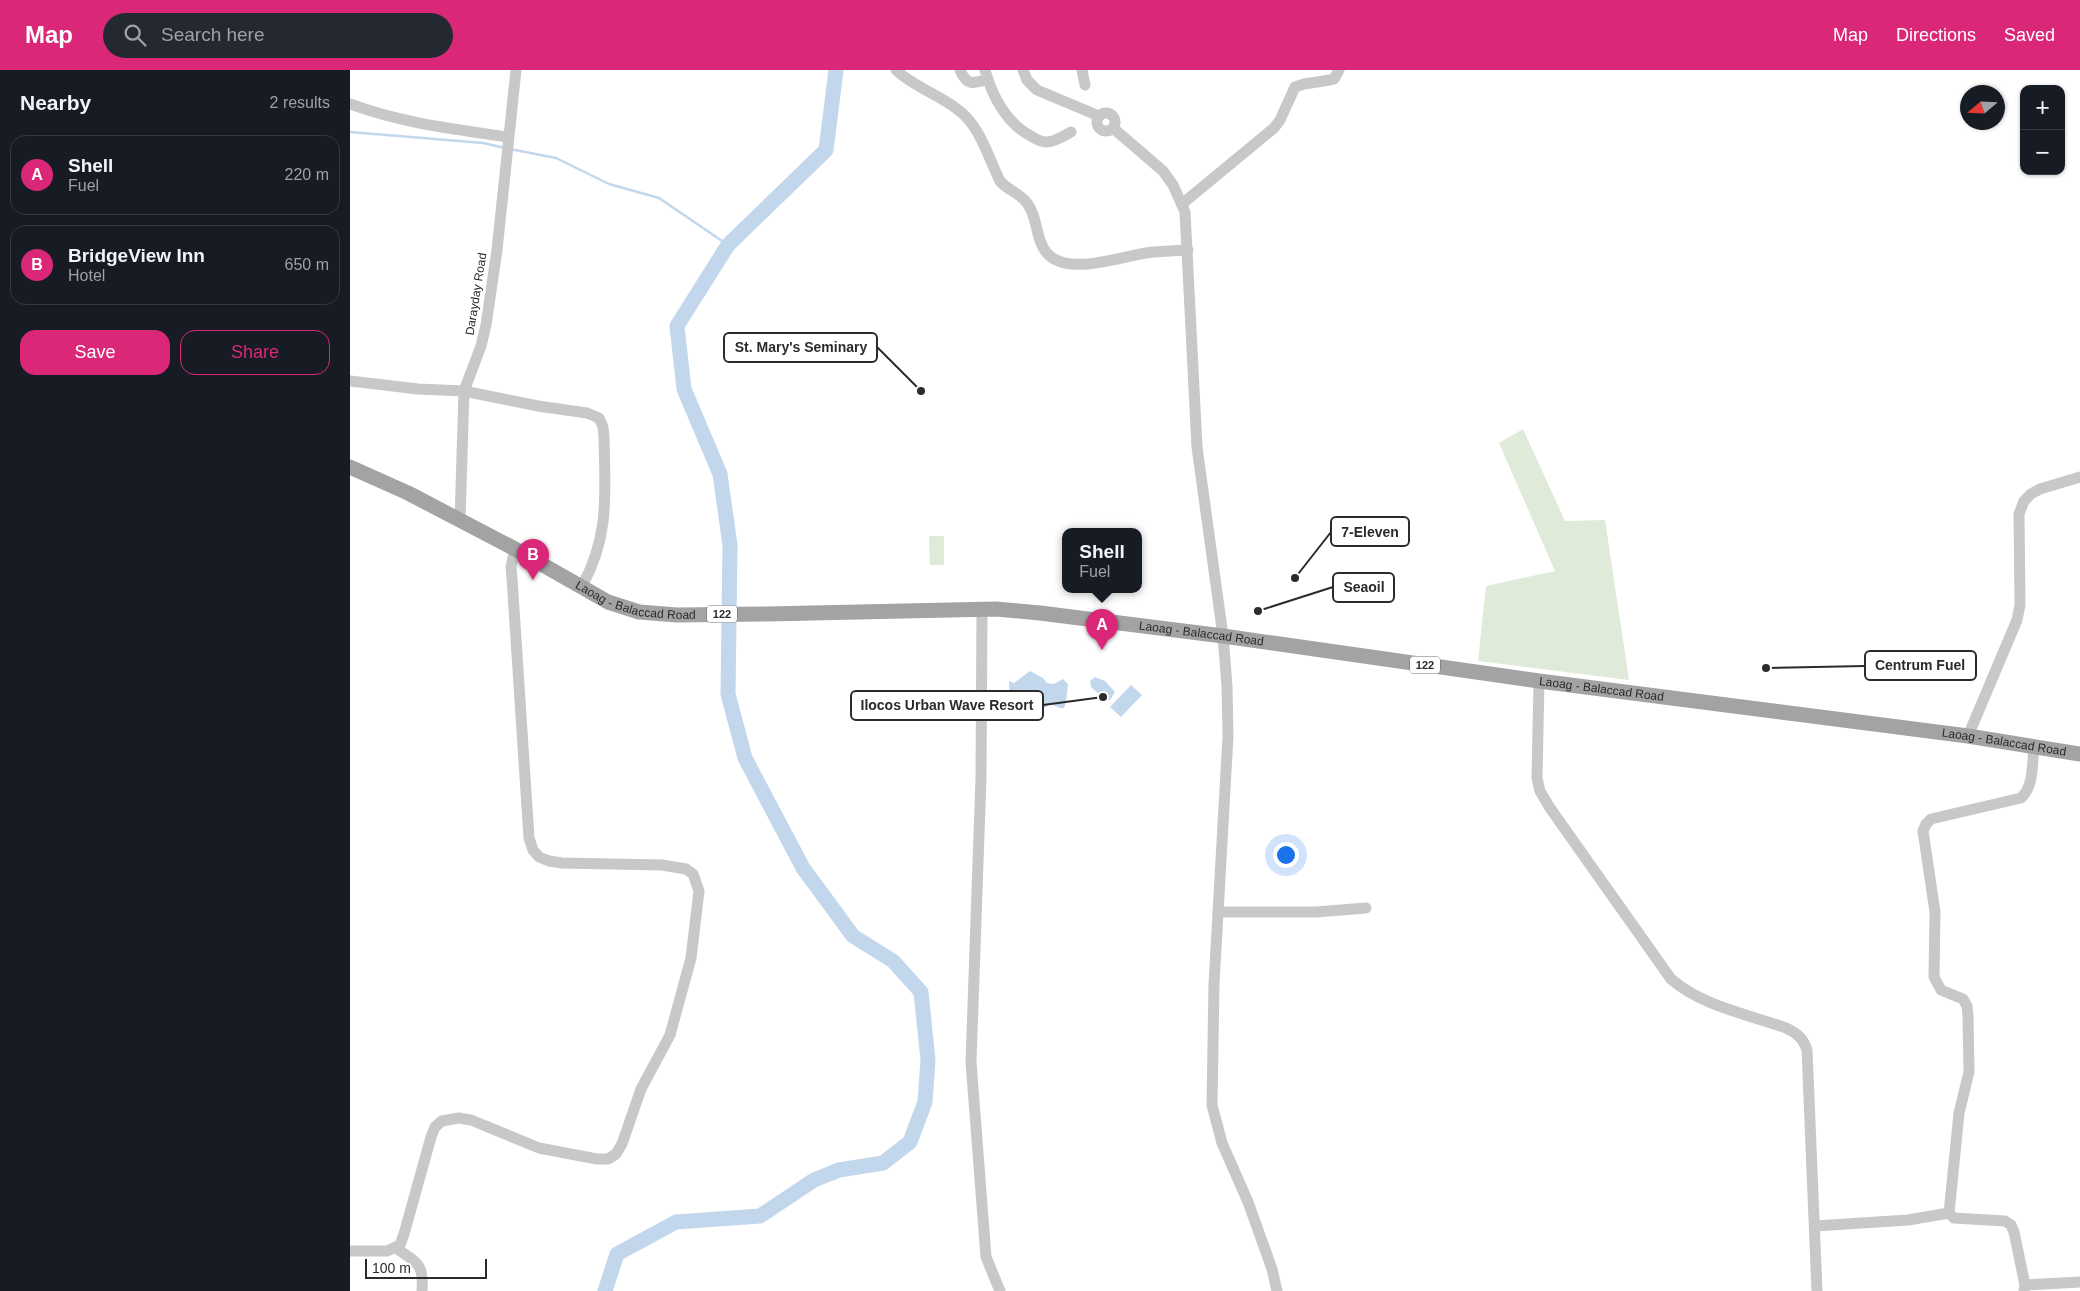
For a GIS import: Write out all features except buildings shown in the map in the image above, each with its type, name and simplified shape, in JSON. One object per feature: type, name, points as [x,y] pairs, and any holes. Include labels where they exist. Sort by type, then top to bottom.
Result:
[{"type":"main road","name":"Laoag - Balaccad Road","points":[[350,467],[385,482],[515,549],[608,602],[639,612],[676,615],[982,609],[1040,612],[1539,681],[1968,736],[2080,754]]},
{"type":"street","name":"Darayday Road","points":[[460,521],[464,391],[484,335],[497,250],[507,140],[516,70]]},
{"type":"street","points":[[896,70],[924,90],[959,110],[968,119],[1000,181],[1004,186],[1025,200],[1031,208],[1041,244],[1053,259],[1063,264],[1075,265],[1146,253],[1188,250]]},
{"type":"street","points":[[960,70],[964,78],[969,82],[975,83],[986,75],[1009,120],[1021,131],[1041,142],[1047,142],[1072,132]]},
{"type":"street","points":[[1023,70],[1027,80],[1037,90],[1099,116],[1097,122],[1100,128],[1107,131],[1113,128],[1163,171],[1173,185],[1185,212],[1196,439],[1223,636],[1228,736],[1214,984],[1212,1105],[1222,1143],[1248,1202],[1278,1291]]},
{"type":"street","points":[[1082,70],[1085,85]]},
{"type":"street","points":[[1182,204],[1274,128],[1280,120],[1295,87],[1334,79],[1339,70]]},
{"type":"street","points":[[350,104],[402,120],[507,140]]},
{"type":"street","points":[[350,381],[418,389],[464,391],[538,406],[587,413],[599,418],[602,421],[604,438],[605,515],[593,566],[582,586]]},
{"type":"street","points":[[1968,736],[2018,620],[2020,605],[2019,514],[2024,500],[2040,489],[2080,477]]},
{"type":"street","points":[[350,1251],[387,1251],[396,1248],[404,1234],[434,1127],[442,1121],[459,1118],[471,1120],[539,1148],[597,1159],[608,1158],[616,1154],[622,1144],[641,1089],[670,1035],[691,958],[699,891],[693,874],[686,869],[662,865],[562,863],[540,857],[533,850],[529,838],[511,567],[515,549]]},
{"type":"street","points":[[982,609],[981,778],[971,1062],[986,1256],[994,1281],[1000,1291]]},
{"type":"street","points":[[1539,681],[1538,778],[1544,798],[1671,979],[1685,991],[1699,998],[1786,1028],[1798,1034],[1804,1040],[1808,1050],[1817,1291]]},
{"type":"street","points":[[1949,1213],[1959,1113],[1969,1072],[1968,1016],[1963,999],[1940,990],[1934,977],[1935,912],[1923,831],[1931,819],[2021,798],[2030,785],[2034,747]]},
{"type":"street","points":[[1218,912],[1316,912],[1366,908]]},
{"type":"street","points":[[1815,1226],[1908,1220],[1949,1213]]},
{"type":"street","points":[[1949,1213],[1954,1218],[2005,1221],[2011,1225],[2025,1288],[2080,1282]]},
{"type":"street","points":[[396,1248],[422,1270],[422,1291]]},
{"type":"green space","points":[[1523,429],[1565,521],[1605,520],[1629,680],[1478,661],[1486,586],[1555,571],[1499,443]]},
{"type":"green space","points":[[929,536],[944,536],[944,565],[930,565]]},
{"type":"water","points":[[1030,671],[1043,678],[1047,683],[1054,684],[1063,679],[1068,684],[1064,708],[1050,704],[1039,712],[1028,714],[1019,707],[1010,704],[1009,681],[1014,683]]},
{"type":"water","points":[[1095,677],[1105,681],[1115,692],[1110,700],[1106,700],[1091,687],[1090,681]]},
{"type":"water","points":[[1131,685],[1142,695],[1121,717],[1110,707]]},
{"type":"waterway","points":[[605,1291],[617,1254],[676,1222],[760,1216],[814,1180],[839,1170],[883,1163],[910,1142],[925,1102],[928,1060],[921,992],[893,961],[853,936],[803,868],[745,758],[728,694],[730,545],[720,474],[684,389],[677,326],[728,245],[826,150],[836,70]]},
{"type":"waterway","points":[[350,132],[483,143],[505,148]]},
{"type":"waterway","points":[[510,149],[556,158],[609,184],[659,198],[728,245]]},
{"type":"place","name":"St. Mary's Seminary","points":[[921,391]]},
{"type":"place","name":"7-Eleven","points":[[1295,578]]},
{"type":"place","name":"BridgeView Inn","points":[[533,580]]},
{"type":"place","name":"Seaoil","points":[[1258,611]]},
{"type":"place","name":"Shell","points":[[1102,650]]},
{"type":"place","name":"Centrum Fuel","points":[[1766,668]]},
{"type":"place","name":"Ilocos Urban Wave Resort","points":[[1103,697]]}]
